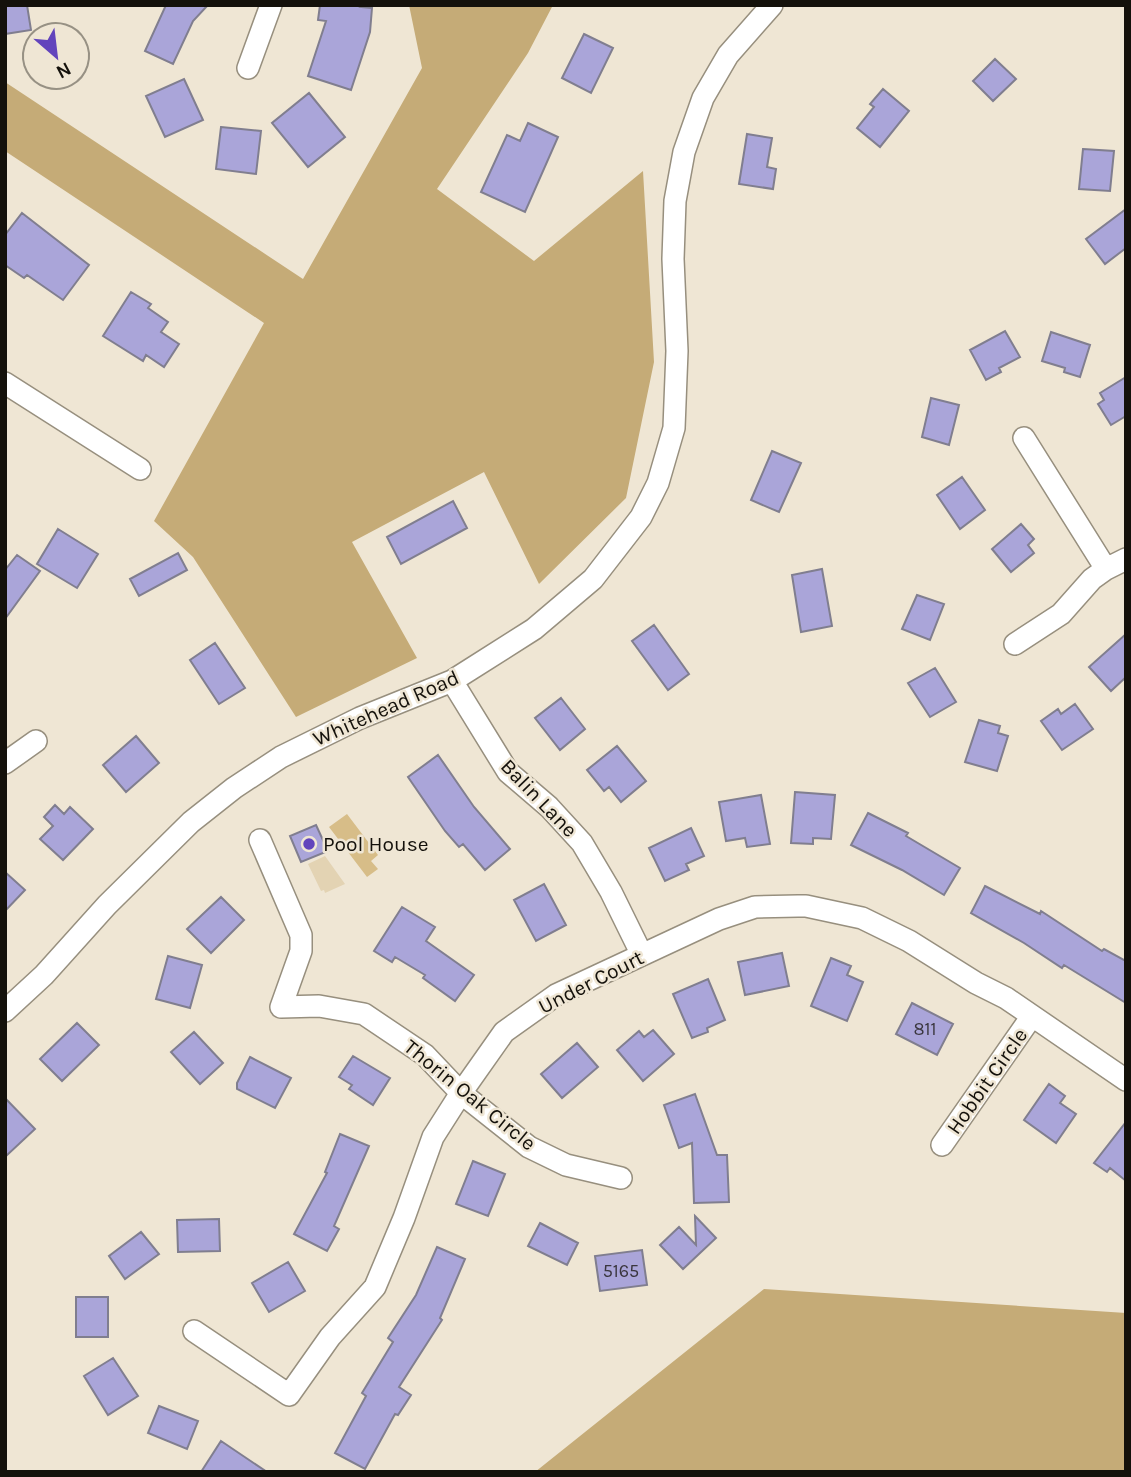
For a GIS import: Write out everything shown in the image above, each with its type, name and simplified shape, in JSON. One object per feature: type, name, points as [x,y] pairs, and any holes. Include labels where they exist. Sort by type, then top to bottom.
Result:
[{"type":"street","points":[[248,68],[271,5]]},
{"type":"street","name":"Whitehead Road","points":[[5,1011],[44,975],[107,905],[191,822],[234,788],[281,757],[360,718],[452,681],[534,629],[593,579],[641,517],[658,483],[674,428],[677,351],[673,259],[675,201],[684,152],[703,98],[728,55],[772,5]]},
{"type":"street","points":[[5,383],[140,469]]},
{"type":"street","points":[[1024,438],[1106,569]]},
{"type":"street","points":[[1015,644],[1061,614],[1092,579],[1126,559]]},
{"type":"street","name":"Balin Lane","points":[[452,681],[508,772],[549,807],[582,843],[611,892],[642,955]]},
{"type":"street","points":[[5,763],[36,741]]},
{"type":"street","name":"Thorin Oak Circle","points":[[260,840],[301,935],[302,951],[281,1007],[319,1006],[364,1014],[425,1055],[461,1093],[529,1147],[566,1165],[621,1178]]},
{"type":"street","name":"Under Court","points":[[194,1331],[289,1395],[330,1337],[375,1287],[433,1138],[504,1032],[556,995],[719,919],[755,907],[806,906],[862,918],[909,941],[976,983],[1006,998],[1126,1080]]},
{"type":"street","name":"Hobbit Circle","points":[[942,1146],[1032,1016]]},
{"type":"shaded area","points":[[409,5],[553,5],[528,53],[437,189],[534,261],[643,171],[654,362],[626,498],[539,584],[484,472],[352,542],[417,658],[296,717],[193,557],[154,521],[264,323],[5,151],[5,82],[303,279],[422,68]]},
{"type":"shaded area","points":[[347,814],[378,855],[371,861],[378,869],[367,877],[329,827]]},
{"type":"shaded area","points":[[325,856],[345,884],[325,893],[324,890],[321,891],[308,864]]},
{"type":"shaded area","points":[[764,1289],[1126,1313],[1126,1472],[535,1472]]},
{"type":"building","points":[[5,5],[27,5],[30,21],[21,21],[21,32],[5,34]]},
{"type":"building","points":[[166,5],[208,5],[193,21],[173,64],[145,51]]},
{"type":"building","points":[[320,5],[361,5],[360,7],[372,8],[370,32],[351,90],[308,76],[326,21],[318,20]]},
{"type":"building","points":[[584,34],[613,48],[591,93],[562,78]]},
{"type":"building","points":[[995,59],[1016,79],[993,101],[973,81]]},
{"type":"building","points":[[184,79],[203,120],[165,137],[146,96]]},
{"type":"building","points":[[883,89],[909,111],[880,147],[857,128],[874,107],[870,104]]},
{"type":"building","points":[[309,93],[345,137],[308,167],[272,123]]},
{"type":"building","points":[[528,123],[558,137],[525,212],[481,192],[507,135],[520,141]]},
{"type":"building","points":[[221,127],[261,131],[256,174],[216,169]]},
{"type":"building","points":[[747,134],[772,138],[767,167],[776,169],[773,189],[739,184]]},
{"type":"building","points":[[1083,149],[1114,151],[1110,191],[1079,189]]},
{"type":"building","points":[[1126,209],[1126,248],[1105,264],[1086,239]]},
{"type":"building","points":[[22,213],[89,265],[63,300],[27,275],[24,278],[5,265],[5,235]]},
{"type":"building","points":[[131,292],[151,304],[148,308],[168,322],[161,332],[179,344],[164,367],[146,355],[143,361],[103,336]]},
{"type":"building","points":[[1005,331],[1020,357],[999,368],[1001,372],[986,380],[970,350]]},
{"type":"building","points":[[1051,332],[1090,345],[1080,377],[1064,372],[1065,368],[1042,361]]},
{"type":"building","points":[[1126,377],[1126,416],[1111,425],[1098,404],[1104,400],[1100,393]]},
{"type":"building","points":[[931,398],[959,405],[949,445],[922,437]]},
{"type":"building","points":[[772,451],[801,463],[779,512],[751,500]]},
{"type":"building","points":[[962,477],[985,510],[960,529],[937,495]]},
{"type":"building","points":[[453,501],[467,528],[401,564],[387,537]]},
{"type":"building","points":[[1021,524],[1034,539],[1028,545],[1034,553],[1011,572],[992,549]]},
{"type":"building","points":[[58,529],[98,554],[77,588],[37,564]]},
{"type":"building","points":[[178,553],[187,570],[139,596],[130,579]]},
{"type":"building","points":[[17,555],[40,571],[5,619],[5,570]]},
{"type":"building","points":[[822,569],[832,626],[801,632],[792,575]]},
{"type":"building","points":[[917,595],[944,604],[930,640],[902,629]]},
{"type":"building","points":[[654,625],[689,674],[668,690],[632,641]]},
{"type":"building","points":[[1126,634],[1126,677],[1111,691],[1089,667]]},
{"type":"building","points":[[215,643],[245,688],[219,704],[190,660]]},
{"type":"building","points":[[935,668],[956,702],[930,717],[908,683]]},
{"type":"building","points":[[561,698],[585,729],[560,750],[535,718]]},
{"type":"building","points":[[1075,704],[1093,729],[1062,750],[1041,721],[1058,709],[1061,714]]},
{"type":"building","points":[[979,720],[1000,726],[998,733],[1008,736],[997,771],[965,762]]},
{"type":"building","points":[[136,736],[159,763],[126,792],[103,765]]},
{"type":"building","points":[[617,746],[646,781],[621,802],[609,787],[604,791],[587,770]]},
{"type":"building","points":[[438,755],[474,807],[510,849],[485,870],[463,844],[459,847],[445,831],[408,777]]},
{"type":"building","points":[[795,792],[835,795],[831,839],[813,838],[813,844],[791,843]]},
{"type":"building","points":[[761,795],[770,844],[747,847],[745,838],[726,841],[719,802]]},
{"type":"building","points":[[55,805],[64,814],[70,807],[93,829],[63,860],[40,839],[53,826],[44,817]]},
{"type":"building","points":[[868,813],[908,833],[906,836],[960,868],[944,895],[902,870],[851,845]]},
{"type":"building","name":"Pool House","points":[[316,825],[328,851],[301,862],[290,836]]},
{"type":"building","points":[[691,828],[704,856],[686,864],[689,870],[665,881],[649,848]]},
{"type":"building","points":[[5,872],[25,890],[5,911]]},
{"type":"building","points":[[544,884],[566,925],[536,941],[514,900]]},
{"type":"building","points":[[985,886],[1040,914],[1041,911],[1102,951],[1104,949],[1126,961],[1126,1003],[971,913]]},
{"type":"building","points":[[221,897],[244,920],[211,953],[187,929]]},
{"type":"building","points":[[402,907],[435,927],[426,941],[474,975],[455,1001],[423,978],[425,975],[395,957],[392,962],[374,951]]},
{"type":"building","points":[[782,953],[789,986],[745,995],[738,962]]},
{"type":"building","points":[[168,956],[202,965],[190,1008],[156,999]]},
{"type":"building","points":[[831,958],[851,966],[847,975],[863,982],[847,1021],[811,1006]]},
{"type":"building","points":[[708,979],[725,1020],[707,1028],[708,1032],[692,1038],[673,994]]},
{"type":"building","points":[[912,1003],[953,1024],[937,1055],[896,1034]]},
{"type":"building","points":[[77,1023],[99,1045],[62,1081],[40,1059]]},
{"type":"building","points":[[653,1030],[674,1054],[643,1081],[617,1050],[639,1031],[644,1037]]},
{"type":"building","points":[[194,1032],[223,1063],[200,1084],[171,1052]]},
{"type":"building","points":[[577,1043],[598,1067],[562,1098],[541,1074]]},
{"type":"building","points":[[353,1056],[390,1078],[373,1105],[349,1089],[352,1085],[339,1077]]},
{"type":"building","points":[[250,1057],[291,1078],[275,1108],[237,1089],[237,1083]]},
{"type":"building","points":[[1049,1084],[1065,1096],[1060,1103],[1076,1114],[1056,1143],[1024,1120]]},
{"type":"building","points":[[695,1094],[717,1155],[727,1155],[729,1202],[694,1203],[692,1143],[679,1148],[664,1105]]},
{"type":"building","points":[[5,1098],[35,1129],[5,1157]]},
{"type":"building","points":[[1126,1122],[1126,1181],[1110,1168],[1107,1172],[1094,1163]]},
{"type":"building","points":[[340,1134],[369,1146],[334,1226],[339,1229],[327,1251],[294,1234],[327,1173],[325,1172]]},
{"type":"building","points":[[473,1161],[505,1174],[488,1216],[456,1204]]},
{"type":"building","points":[[695,1216],[716,1238],[683,1269],[660,1245],[679,1227],[696,1245]]},
{"type":"building","points":[[219,1219],[220,1251],[178,1252],[177,1220]]},
{"type":"building","points":[[540,1223],[578,1243],[567,1265],[528,1246]]},
{"type":"building","points":[[141,1232],[159,1254],[125,1279],[109,1256]]},
{"type":"building","points":[[437,1247],[465,1259],[440,1318],[442,1320],[399,1387],[411,1395],[398,1415],[395,1414],[365,1469],[335,1453],[366,1396],[362,1393],[393,1342],[388,1338],[416,1295]]},
{"type":"building","points":[[642,1250],[647,1285],[600,1291],[595,1256]]},
{"type":"building","points":[[288,1262],[305,1291],[269,1312],[252,1283]]},
{"type":"building","points":[[76,1297],[108,1297],[108,1337],[76,1337]]},
{"type":"building","points":[[113,1358],[138,1396],[108,1415],[84,1376]]},
{"type":"building","points":[[159,1406],[198,1421],[187,1449],[148,1433]]},
{"type":"building","points":[[221,1441],[267,1472],[201,1472]]},
{"type":"place","name":"Pool House","points":[[309,844]]}]
